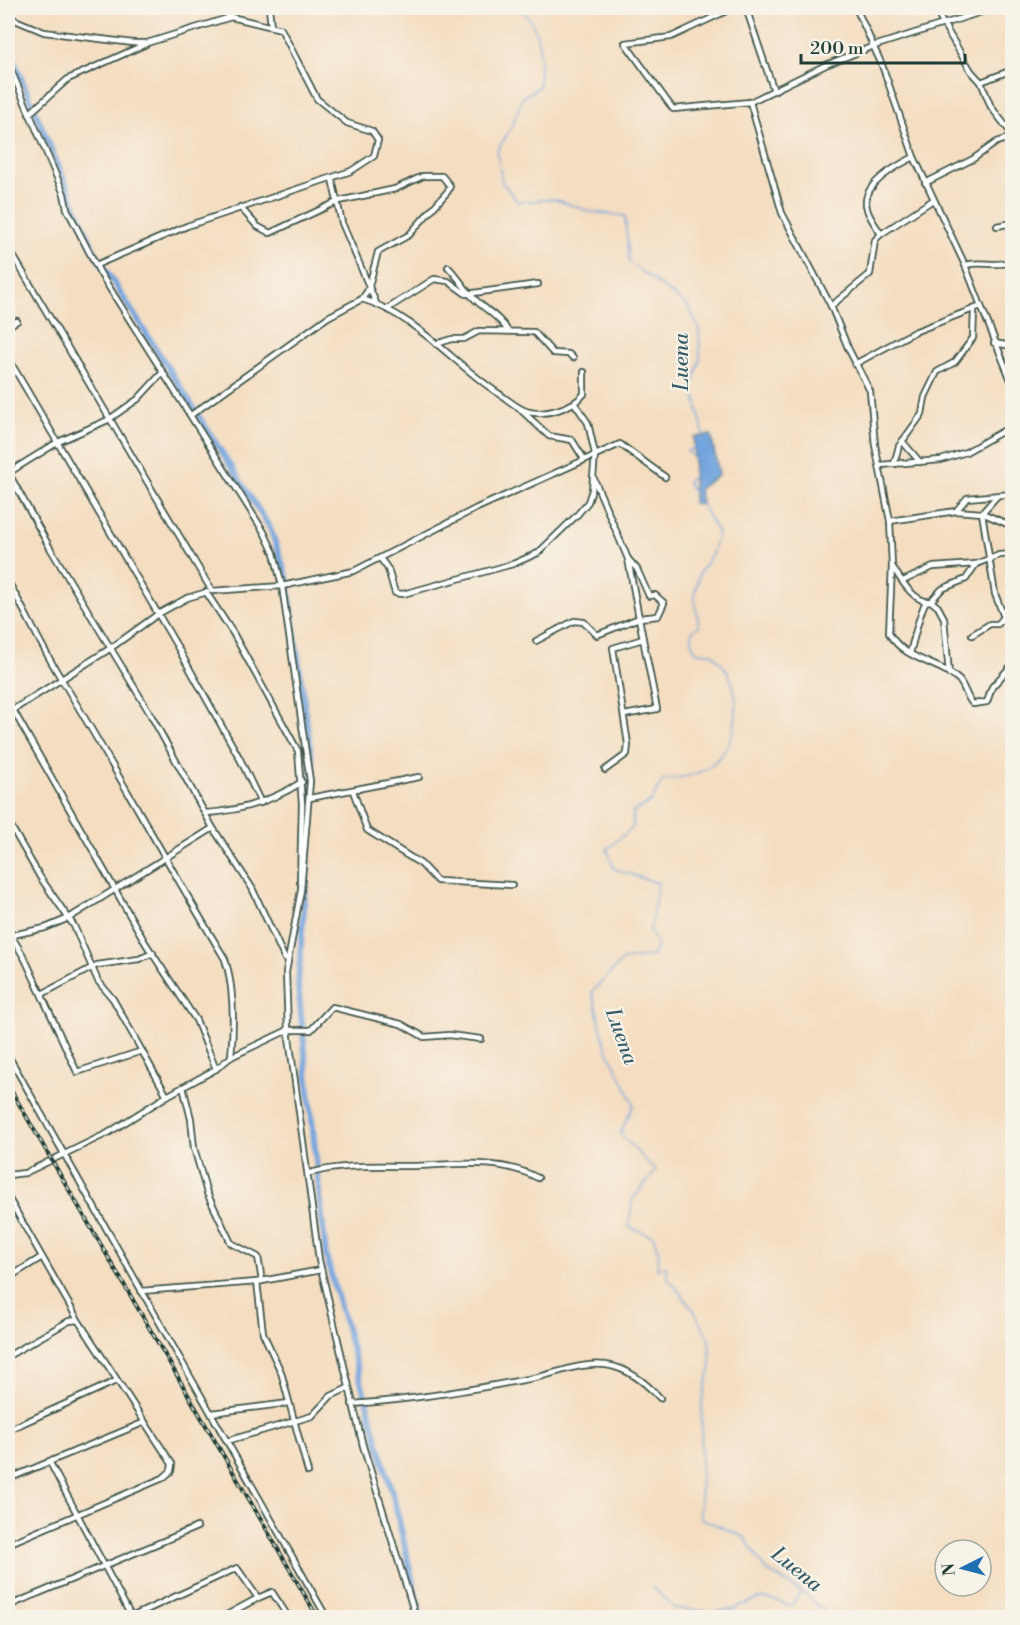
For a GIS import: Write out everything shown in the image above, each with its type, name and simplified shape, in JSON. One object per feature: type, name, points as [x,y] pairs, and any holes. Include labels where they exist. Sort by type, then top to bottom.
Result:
[{"type":"street","points":[[96,265],[187,226],[332,178],[374,156],[378,140],[376,134],[347,123],[317,99],[284,33],[271,26],[231,17],[221,8]]},
{"type":"street","points":[[269,8],[271,26]]},
{"type":"street","points":[[733,8],[671,37],[625,43],[673,109],[750,102],[874,46],[994,8]]},
{"type":"street","points":[[746,8],[774,91]]},
{"type":"street","points":[[856,8],[874,46],[925,183],[965,264],[994,343],[1012,383]]},
{"type":"street","points":[[925,183],[973,159],[997,142],[1012,136],[991,107],[981,82],[971,71],[934,8]]},
{"type":"street","points":[[8,17],[44,32],[116,42],[147,43]]},
{"type":"street","points":[[29,114],[68,79],[147,43],[231,17]]},
{"type":"street","points":[[8,63],[64,194],[67,209],[96,265],[192,415],[264,532],[274,553],[282,586],[310,781],[301,890],[286,961],[288,1030],[310,1173],[321,1270],[352,1404],[379,1502],[416,1617]]},
{"type":"street","points":[[981,82],[1012,69]]},
{"type":"street","points":[[750,102],[782,213],[831,306],[855,364],[870,391],[890,521],[892,566],[889,633],[892,640],[958,680],[971,702],[979,704],[989,699],[993,687],[1012,665]]},
{"type":"street","points":[[880,234],[867,210],[866,198],[882,175],[914,156]]},
{"type":"street","points":[[192,415],[328,317],[362,299],[368,290],[378,252],[409,235],[450,186],[442,176],[423,176],[395,189],[339,201],[270,233],[257,226],[240,207]]},
{"type":"street","points":[[332,178],[339,201],[342,223],[359,258],[368,290],[376,303]]},
{"type":"street","points":[[831,306],[870,274],[875,240],[880,234],[933,200]]},
{"type":"street","points":[[997,226],[1012,223]]},
{"type":"street","points":[[8,247],[64,338],[108,420],[292,736],[298,751],[302,782],[298,873],[301,890]]},
{"type":"street","points":[[965,264],[983,262],[995,266],[1012,262]]},
{"type":"street","points":[[448,267],[461,280],[470,294],[503,323],[508,331]]},
{"type":"street","points":[[387,309],[434,279],[448,281],[466,294],[538,284]]},
{"type":"street","points":[[362,299],[387,309],[436,344],[519,408],[549,436],[572,440],[584,459]]},
{"type":"street","points":[[855,364],[914,333],[981,306]]},
{"type":"street","points":[[894,464],[902,441],[922,414],[927,393],[938,370],[955,362],[973,338],[974,309]]},
{"type":"street","points":[[8,326],[17,321]]},
{"type":"street","points":[[436,344],[452,339],[464,339],[479,331],[508,331],[522,334],[534,332],[553,353],[568,354],[573,358]]},
{"type":"street","points":[[994,343],[1012,346]]},
{"type":"street","points":[[8,358],[158,614],[240,759],[261,803]]},
{"type":"street","points":[[163,372],[138,399],[108,420],[57,442],[8,473],[213,828],[252,888],[286,961]]},
{"type":"street","points":[[519,408],[538,413],[575,404],[584,394],[584,372]]},
{"type":"street","points":[[380,558],[388,569],[395,593],[403,594],[513,564],[538,553],[588,502],[595,454],[588,423],[575,404]]},
{"type":"street","points":[[880,465],[920,462],[966,452],[1012,426]]},
{"type":"street","points":[[902,441],[920,462]]},
{"type":"street","points":[[10,711],[62,680],[158,614],[186,598],[209,591],[282,586],[336,576],[380,558],[477,508],[620,444],[665,477]]},
{"type":"street","points":[[592,475],[628,559],[657,709],[624,715]]},
{"type":"street","points":[[956,511],[967,498],[1012,494]]},
{"type":"street","points":[[982,513],[997,496]]},
{"type":"street","points":[[890,521],[956,511],[982,513],[1012,526]]},
{"type":"street","points":[[982,513],[995,594],[1004,617]]},
{"type":"street","points":[[903,580],[913,573],[933,567],[976,564],[1012,554]]},
{"type":"street","points":[[536,641],[574,621],[584,622],[597,635],[639,618],[658,616],[664,603],[655,594],[649,596],[637,569],[628,559]]},
{"type":"street","points":[[910,653],[919,626],[921,608],[942,589],[966,579],[976,564]]},
{"type":"street","points":[[892,566],[916,597],[938,607],[944,618],[949,674]]},
{"type":"street","points":[[8,581],[62,680],[94,730],[229,970],[233,1027],[231,1057]]},
{"type":"street","points":[[972,635],[990,624],[998,624],[1004,617],[1012,616]]},
{"type":"street","points":[[605,770],[627,754],[624,715],[613,648],[643,639]]},
{"type":"street","points":[[8,701],[10,711],[153,953],[196,1020],[216,1069]]},
{"type":"street","points":[[310,798],[419,777]]},
{"type":"street","points":[[206,813],[228,812],[261,803],[302,782],[310,781]]},
{"type":"street","points":[[353,791],[367,830],[421,864],[437,881],[512,885]]},
{"type":"street","points":[[8,821],[40,877],[69,918],[91,967],[113,999],[167,1096]]},
{"type":"street","points":[[10,936],[45,928],[69,918],[213,828]]},
{"type":"street","points":[[8,930],[42,994],[78,1073],[142,1051]]},
{"type":"street","points":[[42,994],[91,967],[140,959],[153,953]]},
{"type":"street","points":[[8,1175],[25,1173],[108,1133],[216,1069],[231,1057],[288,1030],[311,1030],[329,1009],[334,1007],[401,1024],[424,1037],[449,1035],[481,1039]]},
{"type":"street","points":[[8,1055],[327,1617]]},
{"type":"street","points":[[183,1087],[191,1119],[194,1148],[206,1190],[231,1243],[258,1257],[263,1333],[281,1372],[308,1472]]},
{"type":"street","points":[[310,1173],[331,1168],[378,1164],[474,1163],[516,1168],[538,1178]]},
{"type":"street","points":[[8,1197],[10,1206],[78,1320],[172,1464],[171,1471],[164,1478],[8,1544]]},
{"type":"street","points":[[8,1278],[42,1257]]},
{"type":"street","points":[[141,1291],[260,1281],[321,1270]]},
{"type":"street","points":[[8,1356],[69,1321],[78,1320]]},
{"type":"street","points":[[352,1404],[516,1381],[593,1364],[613,1367],[629,1373],[647,1384],[660,1398]]},
{"type":"street","points":[[8,1430],[116,1381]]},
{"type":"street","points":[[227,1441],[317,1414],[328,1398],[348,1388]]},
{"type":"street","points":[[211,1413],[289,1403]]},
{"type":"street","points":[[8,1479],[145,1422]]},
{"type":"street","points":[[49,1461],[131,1617],[236,1568],[240,1570],[258,1598]]},
{"type":"street","points":[[8,1606],[197,1527]]},
{"type":"street","points":[[221,1617],[273,1592],[289,1617]]},
{"type":"water","points":[[711,435],[719,475],[699,488],[701,505],[693,503],[694,437]]},
{"type":"waterway","name":"Luena","points":[[521,8],[537,35],[540,55],[539,87],[523,97],[511,128],[497,151],[502,182],[518,202],[554,199],[591,212],[625,216],[629,262],[688,306],[699,329],[700,359],[693,387],[704,436]]},
{"type":"waterway","points":[[8,47],[95,253],[270,528],[287,577],[314,777],[298,985],[326,1256],[395,1503],[421,1618]]},
{"type":"waterway","name":"Luena","points":[[693,457],[687,451],[694,448]]},
{"type":"waterway","name":"Luena","points":[[693,477],[687,481],[693,491]]},
{"type":"waterway","name":"Luena","points":[[702,505],[718,533],[712,554],[700,572],[694,596],[699,626],[692,631],[692,645],[697,652],[712,653],[727,671],[735,695],[735,721],[727,746],[720,756],[700,772],[663,780],[651,802],[633,812],[633,827],[607,849],[614,869],[658,883],[650,931],[657,945],[653,956],[623,960],[592,992],[606,1047],[634,1104],[620,1134],[656,1171],[632,1200],[629,1227],[653,1236],[659,1253],[657,1270],[666,1266],[668,1278],[693,1309],[709,1338],[711,1366],[702,1401],[700,1518],[744,1537],[765,1569],[806,1595],[832,1618]]},
{"type":"waterway","points":[[652,1587],[674,1608],[713,1612],[736,1609],[739,1605],[758,1599],[778,1601],[791,1607],[801,1592]]},
{"type":"railway","points":[[8,1085],[318,1618]]}]
